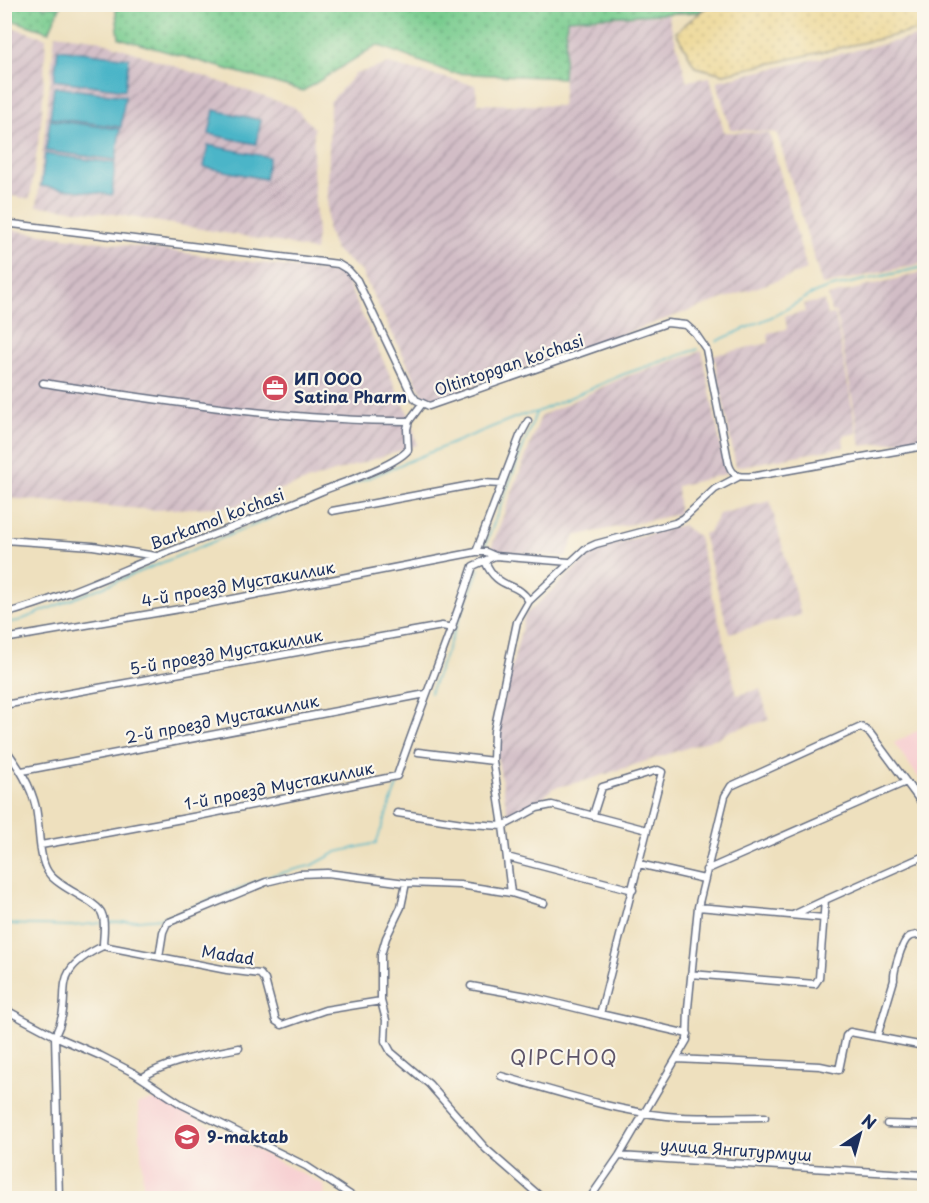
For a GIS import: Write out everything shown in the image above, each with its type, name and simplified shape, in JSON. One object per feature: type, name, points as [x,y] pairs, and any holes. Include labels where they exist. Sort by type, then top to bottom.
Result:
[{"type":"street","name":"Oltintopgan ko'chasi","points":[[4,223],[338,264],[348,270],[357,280],[411,393],[423,404],[434,405],[668,323],[686,325],[706,349],[729,465],[733,474],[738,477]]},
{"type":"street","points":[[43,383],[215,408],[357,421],[410,421],[423,404]]},
{"type":"street","name":"Barkamol ko'chasi","points":[[4,614],[46,602],[266,515],[402,455],[408,450],[407,429],[410,421]]},
{"type":"street","points":[[495,556],[473,566],[473,553],[528,422]]},
{"type":"street","points":[[511,893],[493,761],[494,731],[517,622],[529,601],[585,549],[675,523],[684,518],[715,489],[738,477],[756,476],[924,446]]},
{"type":"street","points":[[332,511],[482,483],[502,484]]},
{"type":"street","points":[[4,540],[93,546],[156,557]]},
{"type":"street","points":[[473,553],[486,552],[495,556],[569,562]]},
{"type":"street","name":"4-й проезд Мустакиллик","points":[[4,639],[191,607],[473,553]]},
{"type":"street","points":[[485,561],[491,575],[498,581],[522,591],[529,601]]},
{"type":"street","name":"1-й проезд Мустакиллик","points":[[41,845],[397,776],[416,718],[453,628],[473,566]]},
{"type":"street","name":"5-й проезд Мустакиллик","points":[[4,705],[442,626],[453,628]]},
{"type":"street","name":"2-й проезд Мустакиллик","points":[[22,771],[426,694]]},
{"type":"street","points":[[590,1198],[619,1156],[685,1044],[698,907],[725,796],[731,786],[857,728],[866,728],[924,806]]},
{"type":"street","points":[[4,747],[22,771],[36,807],[46,870],[53,879],[96,906],[100,910],[104,923],[103,946],[85,955],[70,969],[66,979],[60,1027],[55,1036],[59,1198]]},
{"type":"street","points":[[418,753],[493,761]]},
{"type":"street","points":[[593,815],[602,787],[658,770],[662,776],[600,1014]]},
{"type":"street","points":[[706,870],[906,782]]},
{"type":"street","points":[[397,813],[469,824],[503,826],[552,805],[647,830]]},
{"type":"street","points":[[791,916],[924,856]]},
{"type":"street","points":[[507,858],[633,890]]},
{"type":"street","points":[[639,864],[704,879]]},
{"type":"street","points":[[159,957],[163,932],[167,923],[280,877],[299,874],[327,873],[406,883],[460,885],[511,893],[544,903]]},
{"type":"street","points":[[406,883],[399,913],[382,947],[381,1001],[386,1020],[385,1041],[391,1052],[429,1084],[486,1149],[542,1198]]},
{"type":"street","points":[[691,974],[815,984],[819,978],[825,900]]},
{"type":"street","points":[[698,907],[824,918]]},
{"type":"street","points":[[878,1037],[904,943],[910,936],[924,934]]},
{"type":"street","name":"Madad","points":[[103,946],[210,965],[226,970],[260,974],[265,980],[276,1021],[282,1025],[325,1010],[381,1001]]},
{"type":"street","points":[[471,986],[527,996],[687,1034]]},
{"type":"street","points":[[4,1009],[55,1036],[101,1056],[142,1078],[181,1104],[306,1166],[355,1198]]},
{"type":"street","points":[[676,1059],[820,1066],[839,1070],[848,1034],[854,1032],[924,1046]]},
{"type":"street","points":[[142,1078],[152,1071],[215,1052],[239,1048]]},
{"type":"street","points":[[501,1076],[643,1112],[669,1116],[765,1117]]},
{"type":"street","points":[[887,1124],[924,1125]]},
{"type":"street","name":"улица Янгитурмуш","points":[[619,1156],[924,1175]]},
{"type":"shaded area","points":[[668,15],[687,81],[710,77],[724,132],[769,133],[807,270],[438,398],[424,397],[361,271],[335,250],[327,228],[330,102],[355,74],[388,64],[475,85],[478,104],[562,106],[568,20]]},
{"type":"shaded area","points":[[5,25],[46,38],[42,115],[30,199],[5,195]]},
{"type":"shaded area","points":[[55,34],[95,39],[294,107],[314,128],[313,168],[317,234],[315,251],[283,243],[113,214],[37,206]]},
{"type":"shaded area","points":[[915,37],[924,58],[924,263],[822,285],[777,133],[730,129],[717,81]]},
{"type":"shaded area","points":[[5,229],[343,274],[412,422],[417,445],[235,506],[154,510],[5,498]]},
{"type":"shaded area","points":[[924,272],[924,438],[861,446],[836,312],[831,312],[828,296]]},
{"type":"shaded area","points":[[824,301],[827,315],[835,314],[857,433],[843,436],[844,447],[736,467],[714,355],[769,343],[768,333],[787,329],[785,316],[805,312],[804,304]]},
{"type":"shaded area","points":[[702,351],[726,474],[677,486],[679,514],[575,536],[566,557],[490,551],[541,416],[622,378]]},
{"type":"shaded area","points":[[770,501],[801,615],[729,633],[703,534],[709,532],[719,514]]},
{"type":"shaded area","points":[[682,525],[698,536],[737,695],[760,689],[769,720],[732,730],[717,738],[588,780],[553,788],[537,802],[508,815],[497,755],[498,721],[525,615],[597,549]]},
{"type":"shaded area","points":[[924,727],[924,785],[894,743]]},
{"type":"shaded area","name":"9-maktab","points":[[158,1099],[324,1185],[325,1198],[144,1198],[138,1103]]},
{"type":"green space","points":[[115,4],[708,5],[698,12],[567,19],[563,78],[451,73],[377,45],[303,91],[119,38]]},
{"type":"green space","points":[[4,5],[42,5],[43,7],[61,5],[49,32],[5,18]]},
{"type":"sand","points":[[709,5],[924,5],[924,44],[914,31],[724,74],[695,67],[676,32]]},
{"type":"water","points":[[58,49],[129,58],[125,90],[54,80]]},
{"type":"water","points":[[54,87],[125,96],[121,127],[50,118]]},
{"type":"water","points":[[214,110],[261,120],[256,144],[209,134]]},
{"type":"water","points":[[50,120],[120,129],[116,160],[46,151]]},
{"type":"water","points":[[208,145],[269,157],[265,179],[204,167]]},
{"type":"water","points":[[45,154],[115,163],[112,195],[41,186]]},
{"type":"waterway","points":[[717,341],[778,314],[810,295],[828,288],[924,267]]},
{"type":"waterway","points":[[4,623],[18,621],[81,596],[519,416],[537,412],[624,374],[698,349]]},
{"type":"waterway","points":[[484,549],[536,413]]},
{"type":"waterway","points":[[430,693],[479,569]]},
{"type":"waterway","points":[[105,923],[161,918],[175,914],[273,875],[313,865],[337,852],[376,843],[400,777]]},
{"type":"waterway","points":[[4,924],[71,926],[101,923]]},
{"type":"place","name":"ИП ООО Satina Pharm","points":[[275,388]]},
{"type":"place","name":"9-maktab","points":[[187,1137]]},
{"type":"district","name":"QIPCHOQ","points":[[564,1058]]}]
